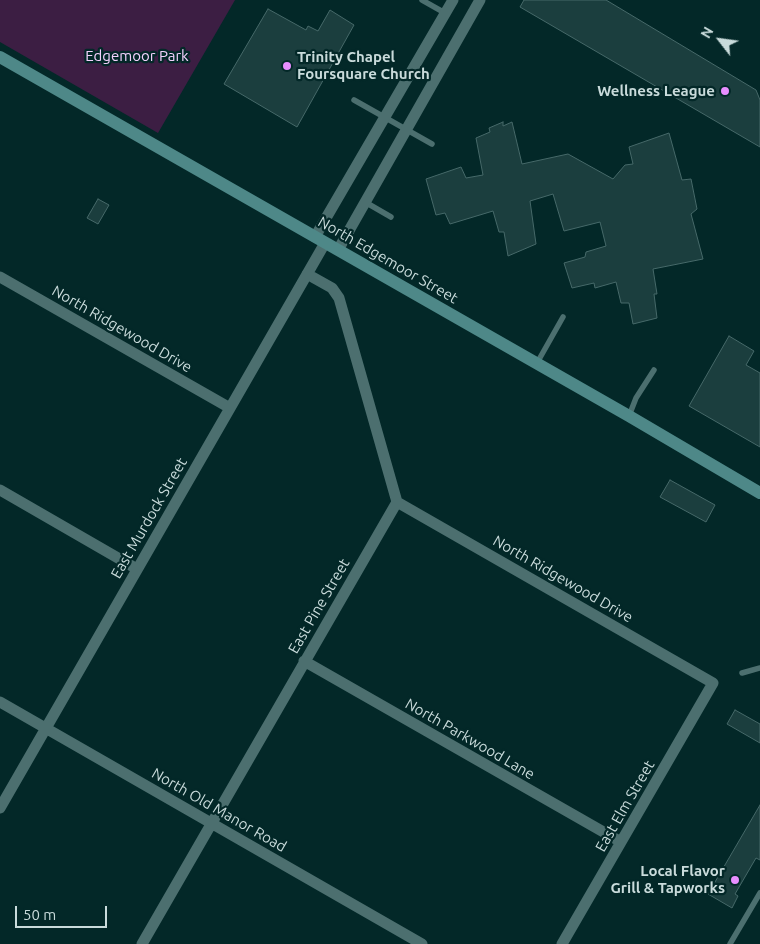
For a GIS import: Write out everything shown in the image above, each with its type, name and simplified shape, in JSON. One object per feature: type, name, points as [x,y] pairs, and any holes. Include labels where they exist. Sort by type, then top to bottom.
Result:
[{"type":"street","name":"East Murdock Street","points":[[0,808],[307,274],[320,240],[384,117],[453,0]]},
{"type":"street","points":[[338,250],[480,0]]},
{"type":"street","name":"North Edgemoor Street","points":[[0,56],[537,363],[760,493]]},
{"type":"street","points":[[307,274],[332,288],[339,298],[398,502]]},
{"type":"street","name":"North Ridgewood Drive","points":[[0,277],[230,408]]},
{"type":"street","points":[[0,490],[137,569]]},
{"type":"street","name":"North Ridgewood Drive","points":[[398,502],[713,683]]},
{"type":"street","name":"East Pine Street","points":[[142,944],[304,661],[398,502]]},
{"type":"street","name":"North Parkwood Lane","points":[[304,661],[621,842]]},
{"type":"street","name":"East Elm Street","points":[[562,944],[713,683]]},
{"type":"street","name":"North Old Manor Road","points":[[0,702],[422,944]]},
{"type":"lane","points":[[422,0],[445,13]]},
{"type":"lane","points":[[354,100],[432,144]]},
{"type":"lane","points":[[365,202],[391,217]]},
{"type":"lane","points":[[537,363],[563,317]]},
{"type":"lane","points":[[629,416],[636,398],[654,370]]},
{"type":"lane","points":[[742,673],[760,668]]},
{"type":"lane","points":[[730,944],[759,896]]},
{"type":"green space","name":"Edgemoor Park","points":[[0,0],[235,0],[158,133],[0,42]]},
{"type":"building","points":[[524,0],[606,0],[756,90],[760,100],[760,147],[520,7]]},
{"type":"building","points":[[268,9],[306,30],[308,26],[318,31],[330,10],[354,25],[297,127],[224,84]]},
{"type":"building","points":[[503,122],[503,126],[512,122],[522,164],[568,154],[613,179],[625,165],[633,164],[629,147],[669,133],[682,180],[691,179],[697,209],[691,214],[703,259],[653,269],[657,294],[654,294],[657,318],[633,324],[629,303],[621,303],[616,282],[595,288],[594,283],[572,288],[564,263],[585,257],[586,252],[606,246],[600,222],[564,231],[553,194],[530,201],[536,244],[508,256],[504,232],[499,232],[493,211],[450,224],[445,213],[436,215],[426,179],[461,167],[466,178],[483,175],[476,138],[490,132],[489,128]]},
{"type":"building","points":[[98,199],[109,205],[98,224],[87,218]]},
{"type":"building","points":[[729,336],[754,351],[746,365],[760,373],[760,447],[689,406]]},
{"type":"building","points":[[670,480],[715,505],[706,522],[660,497]]},
{"type":"building","points":[[735,710],[760,724],[760,743],[727,724]]},
{"type":"building","points":[[760,805],[760,860],[756,858],[735,894],[738,896],[732,908],[708,894]]},
{"type":"place","name":"Trinity Chapel Foursquare Church","points":[[287,66]]},
{"type":"place","name":"Wellness League","points":[[725,91]]},
{"type":"place","name":"Local Flavor Grill & Tapworks","points":[[735,880]]}]
